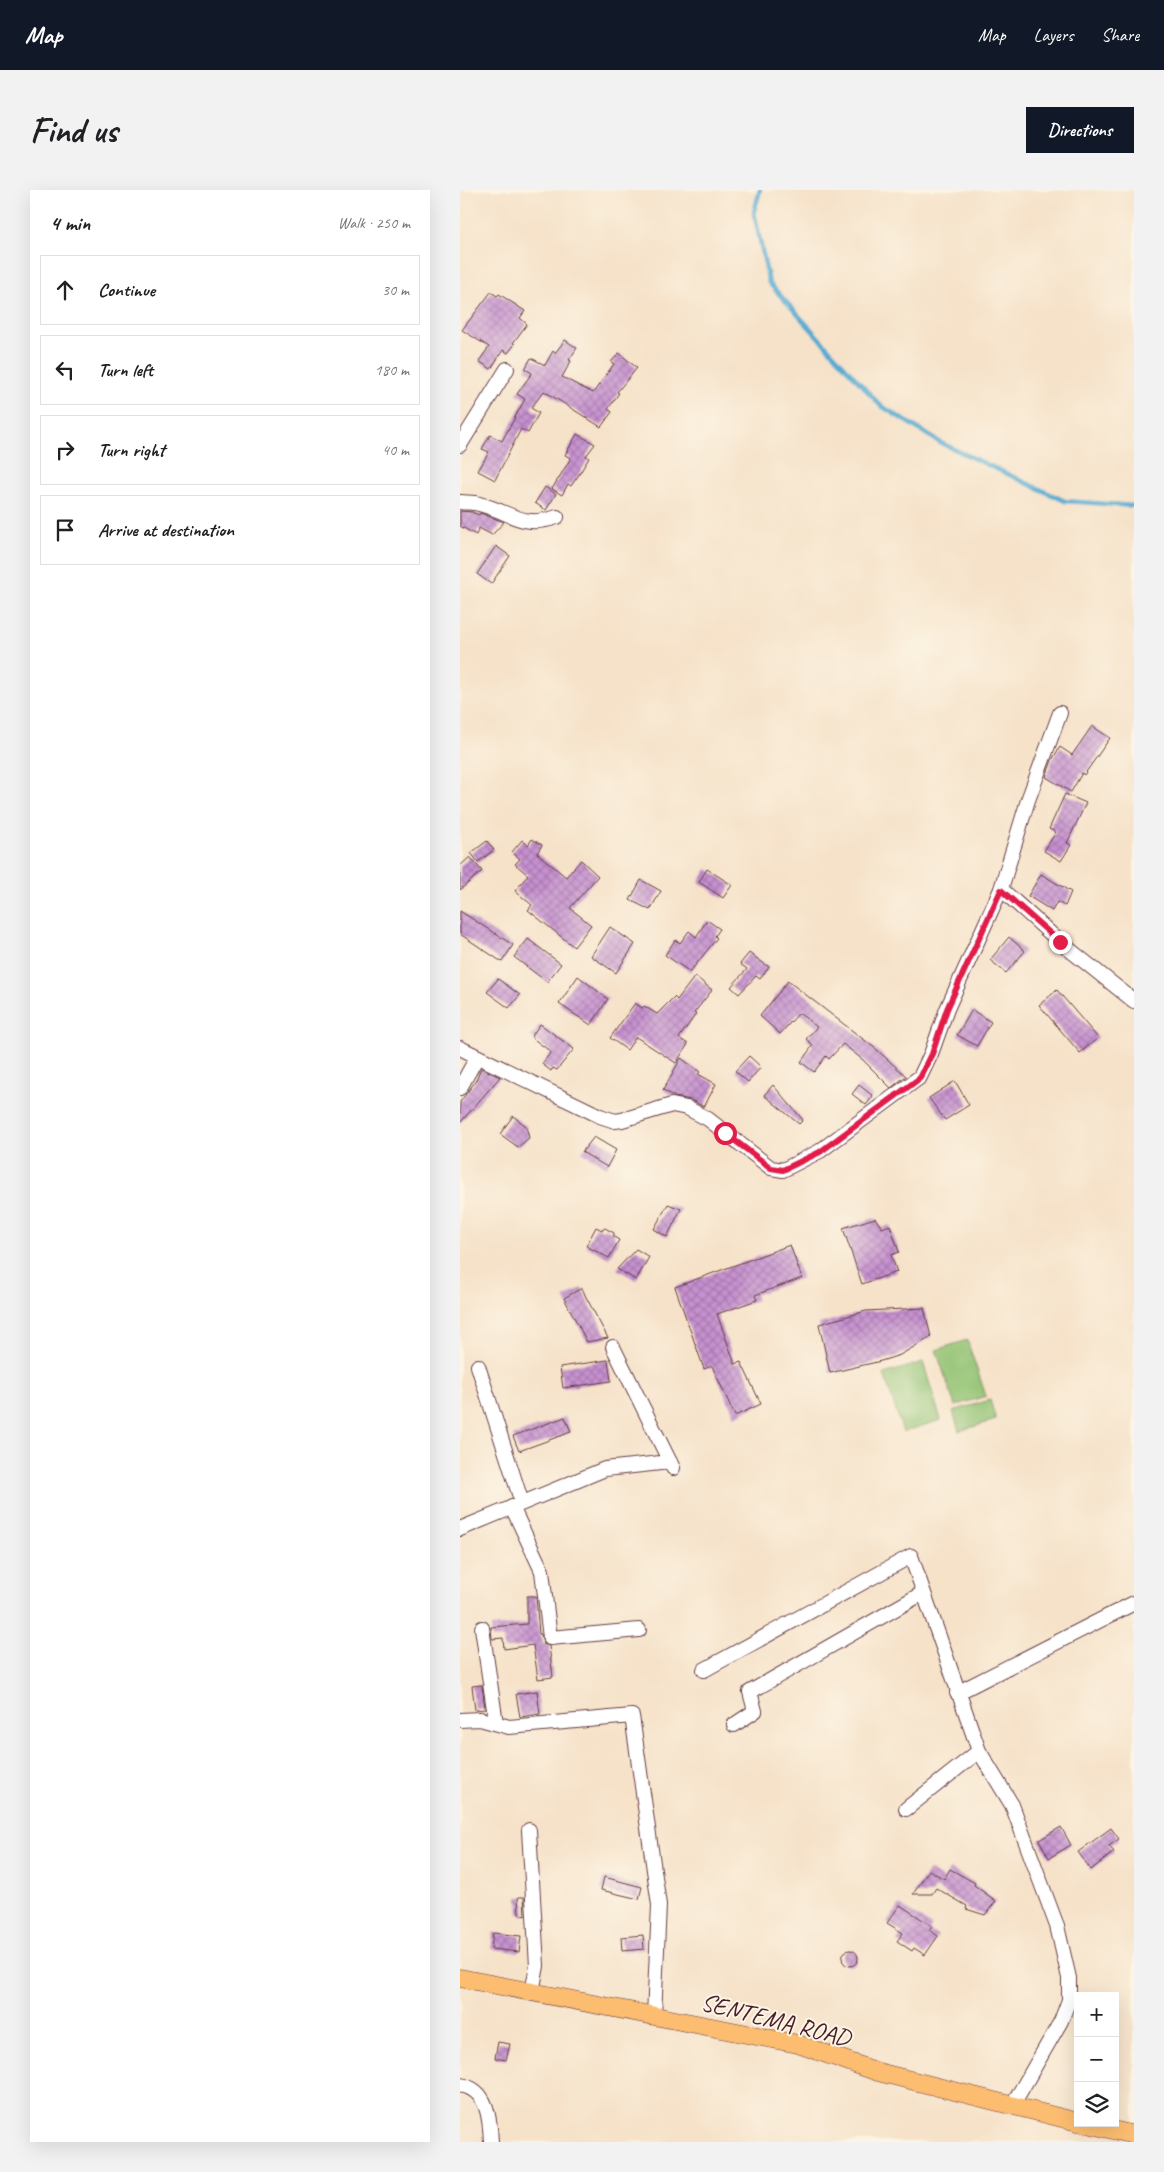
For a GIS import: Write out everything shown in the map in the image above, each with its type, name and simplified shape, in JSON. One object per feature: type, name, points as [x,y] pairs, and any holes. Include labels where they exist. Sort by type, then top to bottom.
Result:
[{"type":"main road","name":"SENTEMA ROAD","points":[[460,1978],[798,2044],[878,2072],[1074,2121]]},
{"type":"main road","points":[[1101,2127],[1134,2135]]},
{"type":"street","points":[[460,446],[507,369]]},
{"type":"street","points":[[460,502],[480,504],[516,519],[544,521],[558,517]]},
{"type":"street","points":[[460,1048],[600,1116],[615,1121],[672,1105],[687,1108],[708,1120],[771,1168],[783,1170],[820,1152],[920,1078],[932,1054],[947,1009],[1001,890],[1028,800],[1060,713]]},
{"type":"street","points":[[1001,890],[1060,942],[1134,1000]]},
{"type":"street","points":[[460,1088],[477,1056]]},
{"type":"street","points":[[460,1529],[605,1470],[672,1466],[613,1347]]},
{"type":"street","points":[[478,1366],[517,1505],[542,1571],[550,1638],[639,1630]]},
{"type":"street","points":[[704,1670],[911,1556],[957,1694],[979,1751],[1012,1805],[1056,1926],[1069,1978],[1069,2000],[1061,2021],[1012,2106]]},
{"type":"street","points":[[734,1725],[755,1711],[750,1692],[924,1593]]},
{"type":"street","points":[[957,1694],[1134,1603]]},
{"type":"street","points":[[482,1628],[496,1724]]},
{"type":"street","points":[[460,1720],[480,1719],[509,1727],[632,1716],[659,1905],[654,2016]]},
{"type":"street","points":[[906,1809],[979,1751]]},
{"type":"street","points":[[530,1830],[538,1966],[532,1992]]},
{"type":"street","points":[[460,2085],[477,2091],[484,2102],[490,2120],[491,2142]]},
{"type":"green space","points":[[967,1340],[986,1396],[955,1406],[936,1350]]},
{"type":"green space","points":[[923,1362],[941,1420],[903,1432],[884,1374]]},
{"type":"green space","points":[[990,1400],[996,1420],[959,1431],[953,1411]]},
{"type":"building","points":[[491,292],[497,296],[499,294],[525,311],[520,318],[527,324],[508,353],[503,350],[491,369],[479,361],[489,347],[462,330]]},
{"type":"building","points":[[565,340],[577,348],[569,360],[571,361],[562,377],[593,393],[614,364],[611,362],[619,353],[637,368],[617,392],[619,393],[608,409],[612,412],[601,427],[544,391],[531,408],[539,413],[528,433],[521,429],[495,480],[478,471],[489,452],[482,449],[490,435],[502,441],[525,399],[517,394],[532,373],[525,369],[531,358],[545,365],[553,351],[555,353]]},
{"type":"building","points":[[577,434],[595,444],[586,456],[589,458],[578,476],[571,486],[568,484],[562,495],[552,489],[571,458],[565,455]]},
{"type":"building","points":[[545,487],[556,494],[546,510],[535,503]]},
{"type":"building","points":[[460,511],[479,515],[480,513],[504,522],[492,535],[479,528],[476,535],[460,526]]},
{"type":"building","points":[[496,546],[510,556],[491,584],[477,574]]},
{"type":"building","points":[[1092,726],[1110,738],[1084,775],[1082,773],[1071,792],[1046,777],[1052,760],[1060,747],[1072,755]]},
{"type":"building","points":[[1065,794],[1086,803],[1067,843],[1071,845],[1061,861],[1044,851],[1056,832],[1049,829]]},
{"type":"building","points":[[532,839],[542,845],[537,853],[566,877],[581,860],[598,876],[570,908],[591,925],[574,947],[528,910],[532,905],[515,891],[528,875],[515,864],[520,859],[512,852],[522,840],[528,845]]},
{"type":"building","points":[[487,841],[494,850],[478,862],[471,853]]},
{"type":"building","points":[[470,857],[482,871],[460,890],[460,866]]},
{"type":"building","points":[[707,869],[732,885],[723,898],[699,882]]},
{"type":"building","points":[[1041,874],[1071,892],[1065,906],[1057,902],[1052,911],[1028,896]]},
{"type":"building","points":[[641,880],[661,891],[650,910],[630,900]]},
{"type":"building","points":[[460,911],[513,945],[502,962],[460,934]]},
{"type":"building","points":[[707,920],[720,929],[715,936],[717,938],[690,972],[665,955],[675,940],[680,943],[689,931],[696,937]]},
{"type":"building","points":[[610,927],[635,944],[616,973],[591,956]]},
{"type":"building","points":[[1009,937],[1025,951],[1006,973],[990,960]]},
{"type":"building","points":[[528,939],[561,964],[547,982],[514,957]]},
{"type":"building","points":[[749,953],[769,967],[760,979],[756,976],[739,994],[731,987],[747,969],[740,964]]},
{"type":"building","points":[[578,976],[608,999],[591,1025],[559,1004]]},
{"type":"building","points":[[695,976],[712,990],[694,1013],[696,1014],[679,1038],[688,1044],[676,1063],[636,1037],[627,1050],[610,1038],[635,1003],[657,1014],[674,997],[677,1000]]},
{"type":"building","points":[[498,979],[520,995],[509,1008],[487,992]]},
{"type":"building","points":[[788,981],[876,1049],[906,1076],[891,1088],[863,1060],[843,1044],[829,1059],[826,1056],[814,1072],[801,1062],[813,1045],[806,1039],[817,1027],[799,1013],[780,1034],[760,1016]]},
{"type":"building","points":[[1057,990],[1098,1038],[1080,1053],[1039,1005]]},
{"type":"building","points":[[972,1010],[991,1022],[977,1046],[957,1035]]},
{"type":"building","points":[[540,1024],[574,1049],[557,1070],[553,1068],[551,1071],[542,1064],[551,1052],[531,1037]]},
{"type":"building","points":[[749,1056],[761,1067],[748,1082],[735,1071]]},
{"type":"building","points":[[681,1058],[700,1072],[698,1074],[716,1084],[704,1107],[691,1100],[675,1097],[663,1090]]},
{"type":"building","points":[[481,1068],[500,1077],[460,1123],[460,1102],[475,1082]]},
{"type":"building","points":[[955,1081],[969,1105],[945,1120],[929,1098]]},
{"type":"building","points":[[773,1085],[803,1120],[799,1124],[764,1095]]},
{"type":"building","points":[[859,1085],[873,1096],[866,1105],[852,1094]]},
{"type":"building","points":[[513,1116],[526,1126],[529,1138],[518,1147],[500,1134]]},
{"type":"building","points":[[594,1137],[616,1150],[607,1167],[582,1152]]},
{"type":"building","points":[[668,1204],[681,1209],[667,1237],[654,1229]]},
{"type":"building","points":[[875,1218],[882,1228],[890,1225],[899,1252],[891,1255],[897,1272],[862,1284],[843,1228]]},
{"type":"building","points":[[596,1227],[602,1230],[605,1228],[614,1233],[614,1237],[619,1240],[609,1258],[586,1246]]},
{"type":"building","points":[[790,1245],[802,1278],[755,1295],[757,1300],[717,1314],[735,1364],[741,1362],[761,1404],[735,1416],[712,1366],[704,1369],[675,1287]]},
{"type":"building","points":[[636,1249],[649,1257],[636,1280],[617,1269]]},
{"type":"building","points":[[582,1288],[608,1338],[587,1342],[564,1298]]},
{"type":"building","points":[[924,1308],[931,1337],[900,1355],[830,1373],[819,1324],[866,1311]]},
{"type":"building","points":[[608,1360],[611,1381],[563,1388],[560,1367]]},
{"type":"building","points":[[565,1417],[571,1432],[519,1451],[513,1436]]},
{"type":"building","points":[[527,1596],[536,1596],[539,1634],[541,1634],[543,1644],[549,1646],[553,1677],[538,1679],[533,1645],[504,1649],[503,1638],[492,1639],[491,1627],[527,1624]]},
{"type":"building","points":[[482,1685],[485,1709],[475,1710],[472,1686]]},
{"type":"building","points":[[537,1691],[540,1714],[520,1717],[516,1694]]},
{"type":"building","points":[[1061,1827],[1071,1845],[1049,1858],[1039,1840]]},
{"type":"building","points":[[1111,1828],[1119,1839],[1109,1846],[1114,1852],[1091,1870],[1078,1852]]},
{"type":"building","points":[[950,1869],[975,1883],[974,1885],[996,1901],[985,1915],[966,1909],[967,1906],[936,1888],[932,1894],[913,1894],[929,1870],[944,1879]]},
{"type":"building","points":[[604,1877],[642,1887],[639,1899],[601,1890]]},
{"type":"building","points":[[518,1897],[524,1897],[525,1916],[519,1914]]},
{"type":"building","points":[[900,1905],[932,1926],[929,1930],[938,1936],[925,1955],[914,1948],[912,1951],[897,1941],[903,1933],[887,1923]]},
{"type":"building","points":[[493,1933],[521,1936],[519,1952],[491,1949]]},
{"type":"building","points":[[643,1935],[644,1949],[622,1951],[621,1937]]},
{"type":"building","points":[[850,1950],[856,1952],[858,1958],[856,1964],[850,1966],[844,1964],[842,1958],[844,1952]]},
{"type":"building","points":[[498,2042],[510,2044],[506,2060],[495,2058]]},
{"type":"waterway","points":[[760,190],[754,212],[769,283],[880,405],[941,443],[1065,501],[1134,506]]},
{"type":"route","points":[[725,1133],[771,1168],[783,1170],[820,1152],[920,1078],[932,1054],[947,1009],[1001,890],[1060,942]]}]
